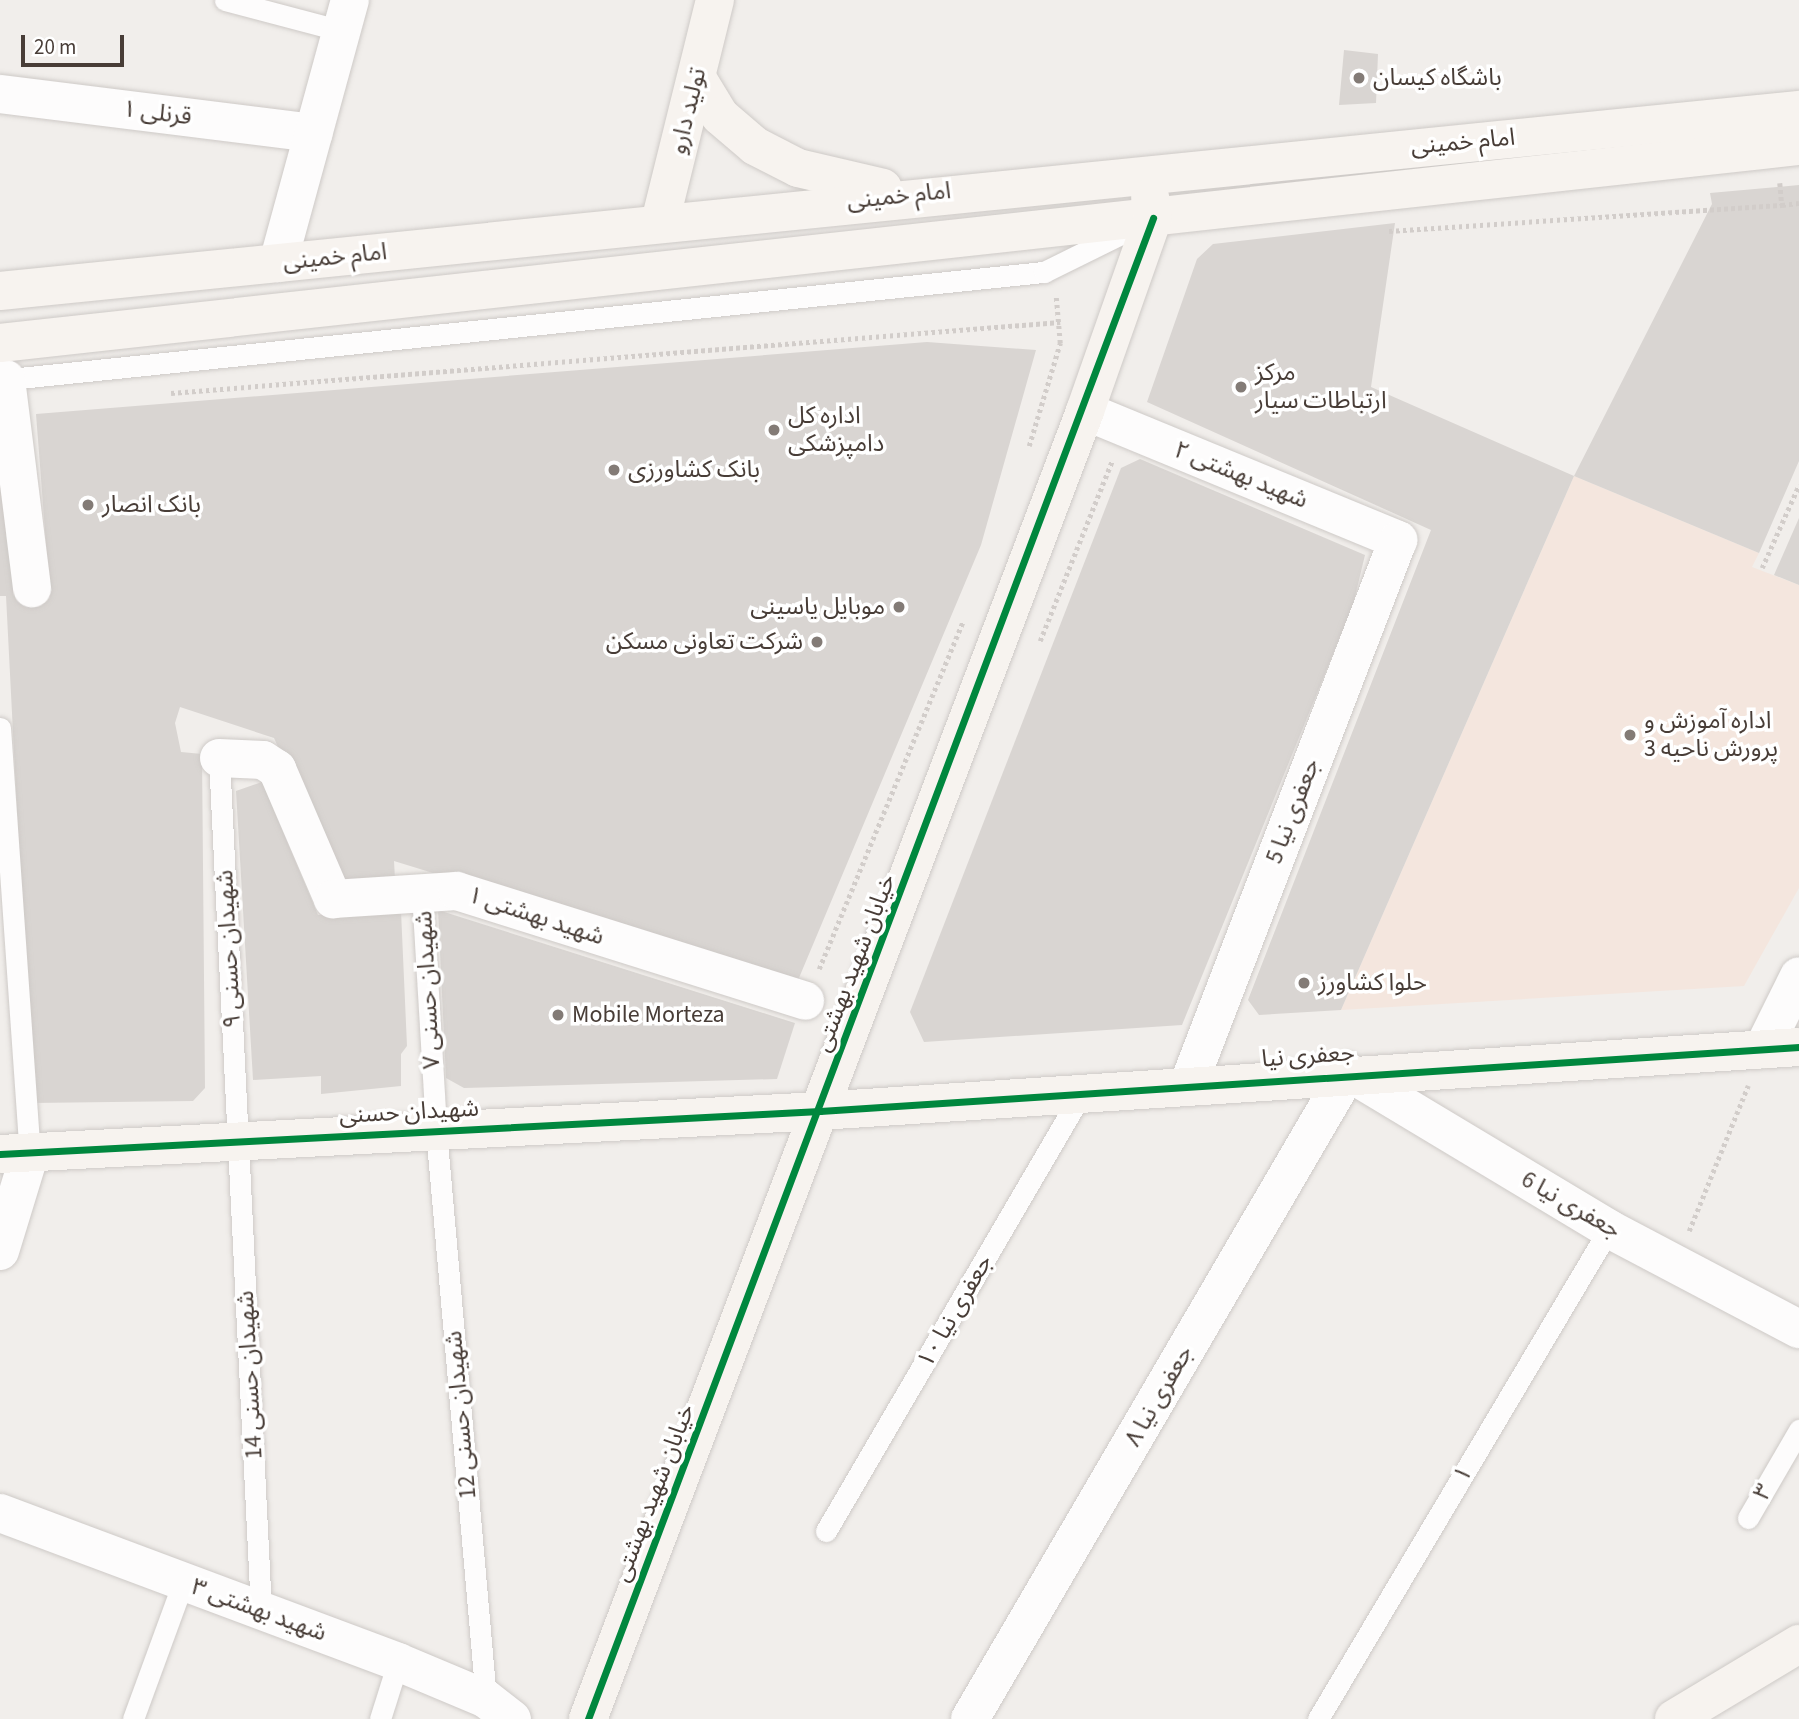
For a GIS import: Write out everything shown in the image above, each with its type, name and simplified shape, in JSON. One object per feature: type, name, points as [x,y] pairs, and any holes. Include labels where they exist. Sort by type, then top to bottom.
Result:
[{"type":"main road","name":"تولید دارو","points":[[660,222],[715,0]]},
{"type":"main road","points":[[697,78],[720,116],[755,146],[798,168],[913,195]]},
{"type":"main road","name":"امام خمینی","points":[[0,291],[1147,171],[1799,110]]},
{"type":"main road","name":"امام خمینی","points":[[2,367],[1153,218],[1799,146]]},
{"type":"main road","points":[[1147,171],[1153,218]]},
{"type":"main road","name":"خیابان شهید بهشتی","points":[[588,1719],[1085,411],[1153,218]]},
{"type":"main road","name":"جعفری نیا","points":[[820,1111],[1348,1072],[1781,1048]]},
{"type":"main road","name":"شهیدان حسنی","points":[[15,1154],[820,1111]]},
{"type":"main road","points":[[1674,1719],[1718,1707],[1799,1644]]},
{"type":"street","points":[[278,263],[346,16]]},
{"type":"street","name":"قرنلی ۱","points":[[0,94],[314,133]]},
{"type":"street","points":[[2,367],[32,588]]},
{"type":"street","name":"شهید بهشتی ۲","points":[[1085,411],[1398,540]]},
{"type":"street","name":"جعفری نیا 5","points":[[1189,1083],[1398,540]]},
{"type":"street","name":"شهید بهشتی ۱","points":[[219,758],[263,760],[277,769],[333,899],[457,891],[805,1001]]},
{"type":"street","points":[[1781,1048],[1799,976]]},
{"type":"street","name":"جعفری نیا 6","points":[[1348,1072],[1609,1229],[1799,1329]]},
{"type":"street","name":"جعفری نیا ۸","points":[[970,1719],[1348,1072]]},
{"type":"street","points":[[0,1251],[15,1154]]},
{"type":"street","name":"شهید بهشتی ۳","points":[[0,1513],[398,1662],[499,1709]]},
{"type":"lane","points":[[225,0],[346,16]]},
{"type":"lane","name":"امام خمینی","points":[[2,367],[1044,272],[1153,218]]},
{"type":"lane","points":[[0,728],[15,1154]]},
{"type":"lane","name":"شهیدان حسنی ۹","points":[[219,758],[238,1140]]},
{"type":"lane","name":"شهیدان حسنی ۷","points":[[422,892],[436,1130]]},
{"type":"lane","name":"جعفری نیا ۱۰","points":[[826,1531],[1083,1091]]},
{"type":"lane","name":"شهیدان حسنی 12","points":[[436,1130],[499,1709]]},
{"type":"lane","name":"شهیدان حسنی 14","points":[[238,1140],[261,1610]]},
{"type":"lane","name":"۱","points":[[1318,1719],[1609,1229]]},
{"type":"lane","name":"۳","points":[[1748,1518],[1799,1430]]},
{"type":"lane","points":[[133,1719],[183,1582]]},
{"type":"lane","points":[[380,1719],[398,1662]]},
{"type":"path","points":[[1382,231],[1782,205]]},
{"type":"path","points":[[1026,457],[1060,343],[1060,322],[1044,272]]},
{"type":"path","points":[[159,394],[1060,322]]},
{"type":"path","points":[[1762,568],[1799,485]]},
{"type":"path","points":[[805,1001],[966,611]]},
{"type":"path","points":[[1676,1264],[1781,1048]]},
{"type":"shaded area","name":"اداره آموزش و پرورش ناحیه 3","points":[[1574,476],[1759,553],[1752,567],[1799,585],[1799,888],[1744,986],[1341,1010]]},
{"type":"building","name":"باشگاه کیسان","points":[[1344,50],[1378,54],[1376,103],[1339,105]]},
{"type":"building","points":[[1799,185],[1799,461],[1759,553],[1574,476],[1712,204],[1710,193]]},
{"type":"building","points":[[1395,223],[1371,387],[1574,476],[1341,1010],[1259,1015],[1248,1000],[1431,530],[1147,402],[1197,259],[1213,244]]},
{"type":"building","points":[[927,342],[1036,350],[981,545],[796,985],[394,861],[395,879],[341,885],[274,738],[180,707],[175,723],[181,752],[202,754],[205,1088],[193,1101],[32,1103],[6,596],[0,596],[0,419],[20,598],[50,595],[36,414]]},
{"type":"building","points":[[1140,459],[1365,555],[1353,605],[1182,1025],[924,1042],[910,1012],[1121,468]]},
{"type":"building","points":[[1799,518],[1799,585],[1774,575]]},
{"type":"building","points":[[262,782],[318,915],[401,911],[407,1046],[401,1054],[401,1086],[321,1094],[321,1076],[253,1080],[236,791]]},
{"type":"building","points":[[438,910],[795,1023],[777,1079],[464,1088],[446,1078]]},
{"type":"cycle path","points":[[588,1719],[1153,218]]},
{"type":"cycle path","points":[[0,1154],[820,1111],[1799,1047]]},
{"type":"place","name":"باشگاه کیسان","points":[[1359,78]]},
{"type":"place","name":"مرکز ارتباطات سیار","points":[[1241,387]]},
{"type":"place","name":"اداره کل دامپزشکی","points":[[774,430]]},
{"type":"place","name":"بانک کشاورزی","points":[[614,470]]},
{"type":"place","name":"بانک انصار","points":[[88,505]]},
{"type":"place","name":"موبایل یاسینی","points":[[899,607]]},
{"type":"place","name":"شرکت تعاونی مسکن","points":[[817,642]]},
{"type":"place","name":"اداره آموزش و پرورش ناحیه 3","points":[[1630,735]]},
{"type":"place","name":"حلوا کشاورز","points":[[1304,983]]},
{"type":"place","name":"Mobile Morteza","points":[[558,1015]]}]
